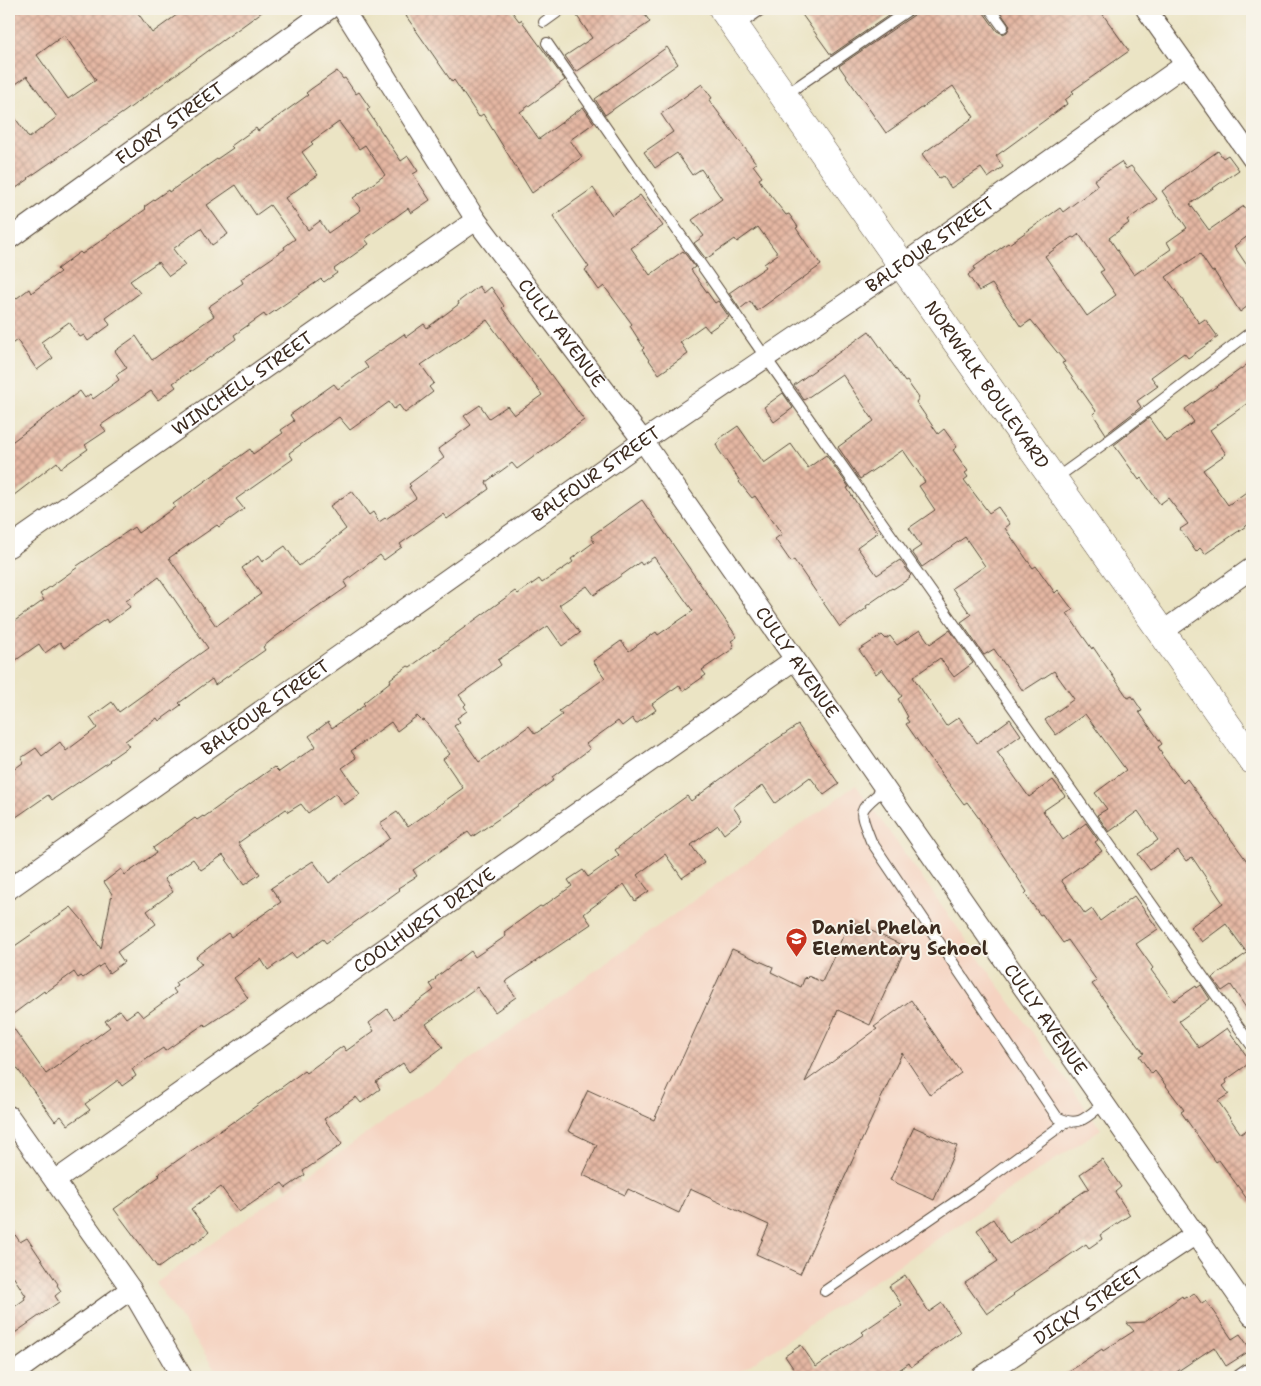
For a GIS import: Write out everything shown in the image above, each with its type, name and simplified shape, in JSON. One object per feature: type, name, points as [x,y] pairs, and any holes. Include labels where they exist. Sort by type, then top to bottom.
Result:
[{"type":"main road","name":"NORWALK BOULEVARD","points":[[729,18],[1252,760]]},
{"type":"street","name":"FLORY STREET","points":[[9,239],[329,9]]},
{"type":"street","name":"CULLY AVENUE","points":[[343,9],[476,220],[643,441],[1252,1316]]},
{"type":"street","points":[[1146,9],[1252,158]]},
{"type":"street","name":"BALFOUR STREET","points":[[9,890],[643,441],[902,265],[1186,64]]},
{"type":"street","name":"WINCHELL STREET","points":[[9,547],[476,220]]},
{"type":"street","points":[[1162,632],[1252,568]]},
{"type":"street","name":"COOLHURST DRIVE","points":[[55,1181],[794,660]]},
{"type":"street","points":[[9,1116],[131,1289],[182,1377]]},
{"type":"street","name":"DICKY STREET","points":[[981,1377],[1196,1234]]},
{"type":"street","points":[[9,1377],[131,1289]]},
{"type":"lane","points":[[544,22],[562,9]]},
{"type":"lane","points":[[729,18],[762,9]]},
{"type":"lane","points":[[784,96],[910,9]]},
{"type":"lane","points":[[990,9],[1003,27]]},
{"type":"lane","points":[[547,44],[766,358],[1252,1046]]},
{"type":"lane","points":[[1054,480],[1247,335]]},
{"type":"lane","points":[[884,789],[863,808],[861,814],[871,841],[1057,1117],[1066,1122]]},
{"type":"lane","points":[[825,1291],[984,1182],[1066,1122],[1081,1121],[1104,1102]]},
{"type":"lane","points":[[1236,1377],[1252,1366]]},
{"type":"shaded area","name":"Daniel Phelan Elementary School","points":[[856,785],[1101,1129],[732,1377],[219,1377],[156,1283]]},
{"type":"building","points":[[9,9],[135,9],[152,33],[185,9],[266,9],[9,193],[9,109],[29,138],[57,117],[27,76],[9,89]],"holes":[[[64,35],[96,80],[68,99],[37,55]]]},
{"type":"building","points":[[417,9],[510,9],[519,21],[521,20],[565,80],[520,112],[539,139],[583,107],[594,123],[570,140],[582,157],[532,193],[483,114],[479,117],[406,16]]},
{"type":"building","points":[[587,9],[641,9],[650,22],[576,72],[565,56],[592,38],[577,16]]},
{"type":"building","points":[[798,9],[898,9],[831,55]]},
{"type":"building","points":[[917,9],[983,9],[997,31],[1003,34],[1007,32],[1010,26],[998,9],[1099,9],[1129,51],[1072,91],[1074,93],[1065,100],[1067,104],[996,156],[1003,167],[988,178],[981,168],[951,188],[943,176],[939,178],[922,154],[974,117],[953,86],[886,133],[839,66],[914,15]]},
{"type":"building","points":[[667,47],[678,64],[605,115],[595,99]]},
{"type":"building","points":[[337,71],[343,79],[345,78],[356,94],[359,92],[370,108],[367,110],[401,161],[408,156],[418,171],[413,174],[430,200],[411,213],[408,208],[365,239],[369,244],[334,269],[337,273],[324,282],[321,279],[266,317],[264,314],[234,335],[236,339],[173,383],[176,387],[158,400],[151,391],[101,425],[106,431],[85,445],[88,449],[61,468],[57,462],[9,499],[9,444],[80,391],[85,398],[90,394],[93,399],[119,380],[116,375],[127,368],[115,351],[136,336],[152,360],[214,316],[208,307],[243,283],[241,279],[285,249],[284,247],[295,239],[270,205],[256,215],[236,185],[207,205],[228,234],[212,245],[201,228],[173,249],[185,265],[169,276],[158,262],[130,281],[140,293],[106,318],[110,325],[88,341],[84,335],[80,337],[69,322],[41,342],[53,358],[37,370],[17,340],[9,346],[9,304],[29,289],[31,293],[60,272],[57,269],[80,252],[82,254],[146,209],[144,207],[168,190],[169,192],[233,148],[231,146],[256,128],[258,131],[308,95],[306,93]],"holes":[[[339,122],[359,149],[365,145],[385,175],[353,198],[361,210],[328,233],[320,221],[308,230],[285,198],[318,175],[302,152],[313,144],[311,142]]]},
{"type":"building","points":[[702,84],[712,98],[709,100],[756,163],[753,165],[762,177],[759,179],[763,186],[786,215],[789,214],[798,227],[796,228],[821,265],[757,311],[750,301],[740,309],[729,293],[766,267],[764,264],[778,254],[758,227],[737,242],[735,239],[706,259],[694,243],[704,236],[692,220],[722,199],[701,169],[692,175],[677,153],[655,168],[644,152],[673,132],[661,114]]},
{"type":"building","points":[[1218,151],[1223,158],[1228,155],[1239,170],[1190,204],[1209,230],[1244,206],[1252,218],[1252,233],[1234,246],[1252,273],[1252,303],[1240,312],[1214,271],[1212,272],[1200,254],[1166,277],[1199,323],[1205,319],[1218,337],[1188,358],[1184,353],[1151,377],[1158,386],[1137,401],[1141,407],[1106,434],[1093,414],[1096,411],[1062,363],[1065,362],[1031,320],[1021,327],[992,284],[979,291],[968,275],[975,269],[974,267],[1060,208],[1063,212],[1098,186],[1094,180],[1121,162],[1126,169],[1131,166],[1157,199],[1127,220],[1129,223],[1109,238],[1134,275],[1171,249],[1167,242],[1187,228],[1162,191]],"holes":[[[1079,234],[1104,270],[1100,272],[1116,295],[1087,316],[1045,256]]]},
{"type":"building","points":[[593,188],[612,215],[640,195],[663,226],[631,248],[650,275],[683,251],[695,267],[691,270],[715,303],[718,301],[729,317],[709,331],[704,325],[680,342],[688,354],[659,374],[642,350],[644,348],[630,326],[632,324],[604,286],[599,290],[585,270],[589,267],[553,216]]},
{"type":"building","points":[[479,286],[484,293],[491,287],[504,306],[502,308],[584,420],[517,469],[512,463],[486,482],[489,489],[447,519],[443,514],[400,544],[402,547],[384,560],[380,555],[344,582],[347,587],[275,637],[263,647],[265,650],[215,685],[212,679],[179,703],[181,705],[159,721],[157,718],[125,741],[129,746],[110,761],[52,800],[48,795],[9,822],[9,773],[24,762],[21,758],[36,748],[42,756],[60,742],[66,751],[97,728],[90,718],[112,702],[119,712],[208,648],[159,577],[126,601],[130,607],[108,623],[106,619],[64,648],[60,642],[45,653],[39,644],[9,665],[9,625],[44,600],[40,594],[77,566],[134,527],[138,533],[175,507],[173,504],[250,449],[253,454],[283,433],[281,430],[294,421],[290,415],[334,384],[338,389],[368,368],[364,362],[404,334],[406,337],[424,324],[427,328],[459,304],[458,302]],"holes":[[[487,320],[542,395],[514,415],[507,406],[489,418],[480,405],[464,416],[471,425],[438,449],[444,458],[409,484],[416,498],[386,519],[379,522],[373,512],[369,515],[352,491],[330,506],[346,529],[299,566],[285,546],[262,562],[258,556],[242,568],[261,594],[216,626],[169,558],[244,509],[236,499],[293,459],[289,453],[339,417],[350,430],[389,402],[394,409],[399,405],[405,413],[433,392],[429,387],[434,383],[421,365]]]},
{"type":"building","points":[[869,331],[905,382],[907,381],[919,398],[916,402],[938,434],[944,429],[957,447],[953,450],[968,471],[965,473],[968,477],[964,480],[989,513],[998,507],[1010,524],[1005,528],[1025,557],[1033,568],[1036,566],[1055,593],[1058,590],[1073,610],[1067,613],[1082,635],[1092,649],[1093,647],[1128,698],[1132,696],[1142,711],[1139,712],[1162,744],[1158,747],[1161,754],[1183,783],[1187,779],[1252,868],[1252,1017],[1231,985],[1222,991],[1212,978],[1247,953],[1226,924],[1202,942],[1190,927],[1223,903],[1192,857],[1186,861],[1178,850],[1150,870],[1138,854],[1158,840],[1138,811],[1109,832],[1097,815],[1107,809],[1095,793],[1126,770],[1085,714],[1056,735],[1045,720],[1074,699],[1054,671],[1023,691],[994,649],[984,655],[961,622],[971,615],[952,588],[985,566],[965,537],[922,567],[912,552],[921,546],[909,528],[935,510],[919,486],[925,482],[903,450],[860,479],[838,447],[874,421],[842,374],[804,400],[794,385]]},
{"type":"building","points":[[1252,361],[1252,400],[1210,430],[1226,454],[1203,470],[1228,505],[1252,488],[1252,522],[1205,554],[1200,548],[1196,552],[1180,529],[1188,524],[1168,498],[1160,504],[1141,478],[1139,480],[1114,445],[1149,418],[1166,442],[1194,422],[1185,409]]},
{"type":"building","points":[[783,393],[793,408],[774,422],[764,407]]},
{"type":"building","points":[[738,426],[764,463],[791,444],[808,468],[826,455],[849,487],[847,488],[866,518],[878,532],[857,547],[877,575],[900,560],[911,575],[910,578],[866,606],[867,608],[840,627],[794,560],[791,562],[775,539],[782,534],[755,496],[752,498],[739,482],[718,449],[716,444],[720,441],[719,439]]},
{"type":"building","points":[[642,500],[737,637],[731,641],[734,648],[702,670],[706,675],[683,691],[679,685],[652,704],[656,710],[636,724],[632,718],[622,726],[618,721],[586,744],[590,749],[552,777],[554,780],[472,837],[468,832],[413,870],[417,876],[398,888],[400,890],[326,943],[323,939],[296,958],[292,953],[268,970],[261,959],[234,978],[248,998],[206,1026],[204,1024],[165,1051],[163,1048],[132,1069],[136,1076],[122,1086],[118,1080],[85,1104],[90,1110],[68,1125],[61,1116],[55,1121],[9,1057],[9,1022],[46,1074],[110,1027],[105,1021],[120,1010],[126,1018],[137,1010],[143,1017],[176,993],[173,989],[177,986],[175,983],[202,964],[196,957],[228,933],[231,937],[281,902],[271,888],[313,861],[329,883],[390,838],[380,823],[397,812],[408,827],[463,788],[443,759],[450,754],[424,720],[422,721],[417,716],[397,731],[391,722],[351,751],[356,758],[342,768],[360,794],[344,805],[336,793],[308,813],[301,804],[288,812],[286,809],[238,843],[260,874],[244,885],[223,855],[201,870],[193,859],[164,879],[173,892],[147,911],[156,924],[117,952],[124,962],[109,973],[103,964],[83,978],[81,976],[78,978],[74,972],[9,1017],[9,950],[71,907],[83,921],[101,949],[112,894],[104,882],[121,869],[125,875],[156,853],[153,848],[195,818],[197,820],[204,817],[274,767],[279,772],[316,746],[309,736],[328,722],[332,728],[365,705],[363,703],[391,681],[390,679],[408,666],[410,667],[515,591],[518,594],[539,579],[542,583],[573,562],[571,559],[594,542],[591,536]],"holes":[[[654,557],[693,611],[658,635],[656,632],[629,651],[621,641],[593,661],[605,678],[559,711],[562,715],[535,734],[529,726],[479,762],[454,726],[460,722],[457,718],[467,711],[464,706],[466,704],[459,695],[501,665],[498,660],[548,626],[562,646],[580,633],[559,605],[587,586],[594,595],[640,562],[642,565]]]},
{"type":"building","points":[[920,630],[930,644],[950,630],[973,663],[954,677],[940,658],[913,677],[946,726],[959,717],[977,743],[1010,719],[1021,735],[997,752],[1029,797],[1053,780],[1065,796],[1043,811],[1063,840],[1086,823],[1098,840],[1095,842],[1102,851],[1061,880],[1085,914],[1092,909],[1100,921],[1134,896],[1158,929],[1136,944],[1153,968],[1151,970],[1174,1001],[1196,986],[1197,988],[1201,985],[1210,999],[1179,1021],[1199,1048],[1227,1028],[1251,1062],[1226,1080],[1227,1083],[1223,1086],[1229,1094],[1218,1101],[1241,1134],[1252,1126],[1252,1206],[1219,1160],[1216,1162],[1181,1112],[1184,1110],[1155,1071],[1152,1074],[1139,1056],[1144,1053],[1092,984],[1097,981],[1068,940],[1063,943],[1042,914],[1040,915],[978,817],[967,802],[964,804],[906,724],[909,722],[906,718],[908,717],[898,699],[902,696],[882,669],[876,674],[859,650],[882,635],[886,639],[890,636],[897,645]]},
{"type":"building","points":[[798,725],[839,784],[824,795],[810,777],[775,803],[763,785],[733,807],[742,820],[724,834],[718,825],[691,845],[704,863],[682,878],[665,854],[637,875],[649,891],[635,901],[624,884],[590,909],[584,914],[591,924],[505,982],[516,997],[495,1012],[477,987],[426,1024],[443,1047],[409,1072],[403,1063],[376,1082],[380,1089],[361,1103],[356,1097],[324,1119],[342,1144],[340,1146],[303,1171],[305,1175],[286,1188],[282,1183],[239,1212],[221,1187],[191,1209],[209,1232],[158,1268],[114,1209],[160,1176],[158,1174],[304,1071],[306,1073],[343,1046],[346,1051],[374,1031],[369,1023],[387,1009],[394,1019],[434,990],[430,984],[435,978],[471,951],[475,957],[506,936],[504,932],[572,886],[568,880],[583,870],[588,877],[619,855],[615,850],[651,822],[687,796],[691,801]]},
{"type":"building","points":[[850,921],[906,947],[870,1025],[838,1010],[805,1082],[877,1029],[874,1027],[911,1000],[961,1073],[930,1095],[902,1053],[800,1274],[756,1254],[769,1225],[690,1189],[679,1213],[628,1189],[625,1195],[583,1175],[597,1145],[568,1131],[588,1090],[654,1120],[732,949],[773,967],[771,972],[801,987],[805,977],[807,979],[808,976],[822,982]]},
{"type":"building","points":[[914,1127],[957,1146],[934,1200],[890,1180]]},
{"type":"building","points":[[1102,1159],[1121,1187],[1115,1192],[1130,1215],[1100,1235],[1102,1239],[1089,1248],[1086,1244],[987,1314],[965,1283],[998,1261],[977,1230],[993,1219],[1009,1244],[1089,1188],[1080,1174]]},
{"type":"building","points":[[9,1226],[20,1242],[27,1238],[61,1291],[55,1296],[59,1302],[9,1337],[9,1311],[25,1299],[24,1297],[26,1296],[9,1270]]},
{"type":"building","points":[[905,1275],[929,1312],[942,1303],[960,1332],[911,1367],[909,1363],[889,1377],[799,1377],[785,1356],[801,1345],[816,1367],[902,1305],[889,1286]]},
{"type":"building","points":[[1194,1293],[1202,1304],[1206,1301],[1232,1339],[1240,1334],[1251,1350],[1226,1366],[1214,1347],[1169,1377],[1060,1377],[1102,1349],[1103,1351],[1134,1331],[1127,1323],[1145,1322],[1182,1296],[1187,1298]]},
{"type":"place","name":"Daniel Phelan Elementary School","points":[[796,957]]}]
